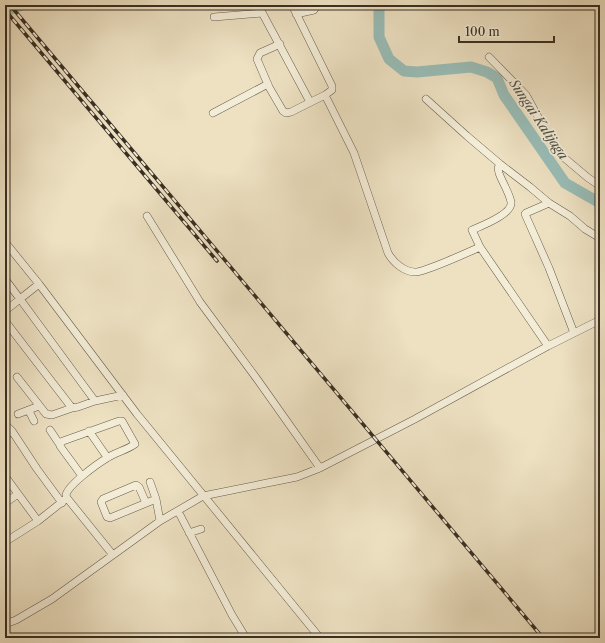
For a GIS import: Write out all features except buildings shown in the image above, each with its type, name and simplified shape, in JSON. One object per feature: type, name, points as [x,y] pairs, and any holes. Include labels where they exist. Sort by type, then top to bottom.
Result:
[{"type":"street","points":[[258,5],[310,102]]},
{"type":"street","points":[[280,44],[260,53],[257,57],[257,62],[281,109],[284,112],[289,112],[325,95],[332,90],[332,86],[292,5]]},
{"type":"street","points":[[296,14],[314,10],[317,5]]},
{"type":"street","points":[[214,17],[262,13]]},
{"type":"street","points":[[490,57],[526,96],[554,146],[561,155],[600,186]]},
{"type":"street","points":[[212,113],[268,84]]},
{"type":"street","points":[[325,95],[354,153],[388,253],[392,260],[406,269],[418,272],[480,247]]},
{"type":"street","points":[[426,99],[500,164],[549,203],[600,238]]},
{"type":"street","points":[[500,164],[498,168],[499,173],[511,202],[510,205],[505,214],[472,230],[480,247],[548,346]]},
{"type":"street","points":[[549,203],[525,214],[549,268],[574,333]]},
{"type":"street","points":[[147,216],[200,302],[262,385],[320,468]]},
{"type":"street","points":[[5,242],[203,496],[320,638]]},
{"type":"street","points":[[5,279],[95,401]]},
{"type":"street","points":[[5,311],[39,284]]},
{"type":"street","points":[[5,624],[16,620],[52,599],[160,521],[178,512],[203,496],[297,477],[320,468],[415,419],[548,346],[600,320]]},
{"type":"street","points":[[5,321],[72,408]]},
{"type":"street","points":[[18,377],[39,406],[46,414],[49,415],[95,401],[123,395]]},
{"type":"street","points":[[18,414],[39,406]]},
{"type":"street","points":[[28,410],[34,421]]},
{"type":"street","points":[[5,542],[38,521],[65,500],[67,489],[107,457],[136,443],[120,420],[63,440],[60,445]]},
{"type":"street","points":[[5,436],[8,428]]},
{"type":"street","points":[[8,428],[37,469],[113,555]]},
{"type":"street","points":[[50,430],[82,476]]},
{"type":"street","points":[[89,431],[107,457]]},
{"type":"street","points":[[5,476],[38,521]]},
{"type":"street","points":[[150,482],[156,499],[160,521]]},
{"type":"street","points":[[146,503],[139,487],[136,486],[101,502],[107,517],[110,518],[156,499]]},
{"type":"street","points":[[5,503],[18,494]]},
{"type":"street","points":[[178,512],[246,638]]},
{"type":"street","points":[[189,533],[201,529]]},
{"type":"waterway","name":"Sungai Kalijaga","points":[[5,11],[21,5]]},
{"type":"waterway","name":"Sungai Kalijaga","points":[[379,5],[379,37],[389,59],[404,71],[417,72],[471,67],[487,72],[497,78],[504,95],[565,183],[600,203]]},
{"type":"railway","points":[[10,5],[543,638]]},
{"type":"railway","points":[[5,10],[217,261]]}]
